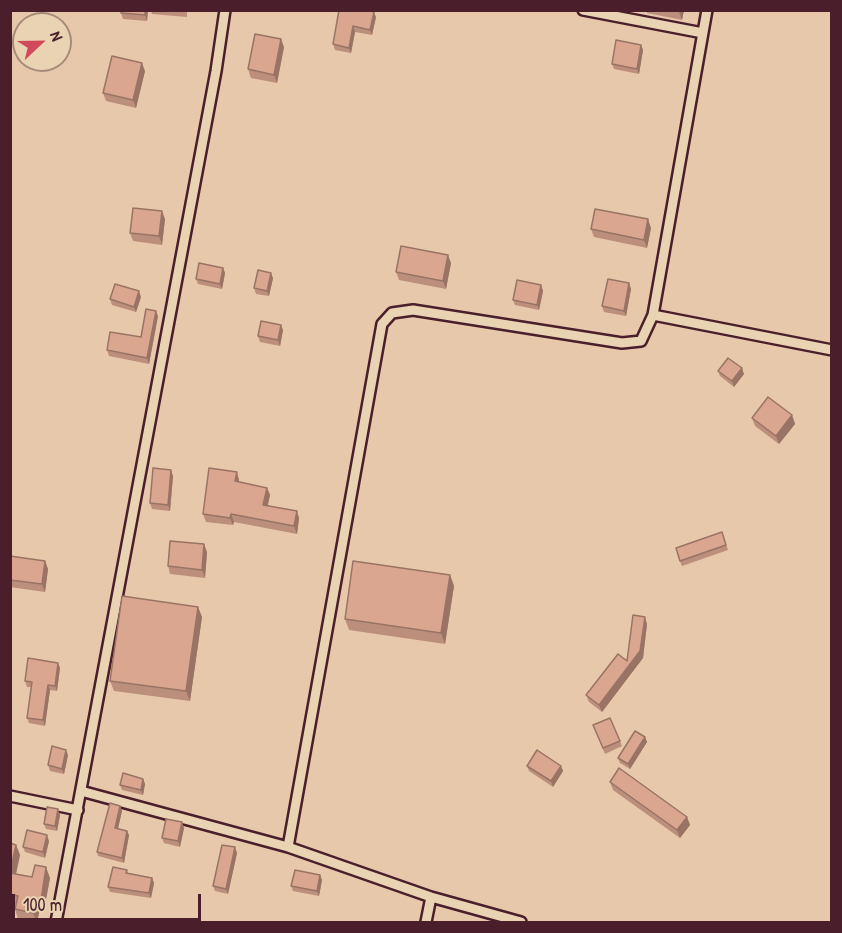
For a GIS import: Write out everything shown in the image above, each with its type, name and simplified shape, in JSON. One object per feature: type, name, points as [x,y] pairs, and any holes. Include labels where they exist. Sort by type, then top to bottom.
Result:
[{"type":"street","points":[[56,922],[216,71],[225,10]]},
{"type":"street","points":[[583,10],[703,33]]},
{"type":"street","points":[[288,847],[381,324],[386,317],[398,310],[413,310],[634,344],[644,337],[653,315],[707,10]]},
{"type":"street","points":[[653,315],[831,350]]},
{"type":"street","points":[[81,791],[288,847],[431,897],[521,922]]},
{"type":"street","points":[[10,796],[78,810]]},
{"type":"street","points":[[426,922],[431,897]]},
{"type":"building","points":[[121,10],[145,10],[145,15],[121,13]]},
{"type":"building","points":[[339,10],[374,12],[370,30],[353,26],[349,48],[333,44]]},
{"type":"building","points":[[255,34],[281,39],[274,75],[248,69]]},
{"type":"building","points":[[616,40],[641,45],[637,69],[612,64]]},
{"type":"building","points":[[112,56],[142,63],[133,100],[103,93]]},
{"type":"building","points":[[133,208],[162,211],[159,236],[130,233]]},
{"type":"building","points":[[595,209],[648,219],[644,240],[591,229]]},
{"type":"building","points":[[401,246],[448,255],[443,281],[396,272]]},
{"type":"building","points":[[199,263],[223,268],[220,284],[196,279]]},
{"type":"building","points":[[258,270],[271,273],[267,291],[254,288]]},
{"type":"building","points":[[608,279],[629,283],[624,311],[602,306]]},
{"type":"building","points":[[517,280],[541,285],[537,305],[513,300]]},
{"type":"building","points":[[115,284],[139,291],[134,307],[110,299]]},
{"type":"building","points":[[146,309],[156,311],[147,358],[107,350],[110,332],[141,337]]},
{"type":"building","points":[[261,321],[281,325],[278,340],[258,336]]},
{"type":"building","points":[[728,358],[742,368],[732,381],[718,371]]},
{"type":"building","points":[[768,397],[792,415],[776,436],[752,418]]},
{"type":"building","points":[[153,468],[171,470],[168,505],[150,503]]},
{"type":"building","points":[[209,468],[237,472],[235,481],[267,488],[263,505],[297,511],[294,526],[231,514],[230,518],[203,514]]},
{"type":"building","points":[[722,532],[726,545],[680,561],[676,548]]},
{"type":"building","points":[[170,541],[204,544],[202,570],[168,566]]},
{"type":"building","points":[[10,556],[45,561],[42,584],[10,580]]},
{"type":"building","points":[[353,561],[450,575],[441,633],[345,619]]},
{"type":"building","points":[[122,596],[198,607],[186,691],[110,681]]},
{"type":"building","points":[[633,615],[645,617],[640,651],[599,705],[586,695],[618,654],[627,661]]},
{"type":"building","points":[[28,658],[58,663],[55,686],[48,685],[43,720],[27,718],[32,682],[25,681]]},
{"type":"building","points":[[610,718],[620,741],[603,748],[593,725]]},
{"type":"building","points":[[635,731],[645,737],[628,764],[618,758]]},
{"type":"building","points":[[52,746],[66,750],[62,769],[48,765]]},
{"type":"building","points":[[537,750],[561,766],[551,781],[527,766]]},
{"type":"building","points":[[619,768],[687,817],[677,830],[610,782]]},
{"type":"building","points":[[123,773],[143,779],[141,790],[120,785]]},
{"type":"building","points":[[110,803],[120,806],[115,828],[127,831],[122,858],[97,852]]},
{"type":"building","points":[[47,807],[58,809],[55,826],[44,824]]},
{"type":"building","points":[[166,819],[182,822],[178,841],[162,838]]},
{"type":"building","points":[[27,830],[47,835],[43,852],[23,847]]},
{"type":"building","points":[[10,843],[16,845],[10,872]]},
{"type":"building","points":[[222,845],[235,847],[226,889],[213,886]]},
{"type":"building","points":[[35,865],[46,867],[41,900],[36,899],[33,913],[15,909],[18,896],[10,894],[10,873],[32,877]]},
{"type":"building","points":[[113,867],[127,870],[126,873],[152,878],[149,893],[108,887]]},
{"type":"building","points":[[295,870],[320,875],[317,891],[291,886]]}]
